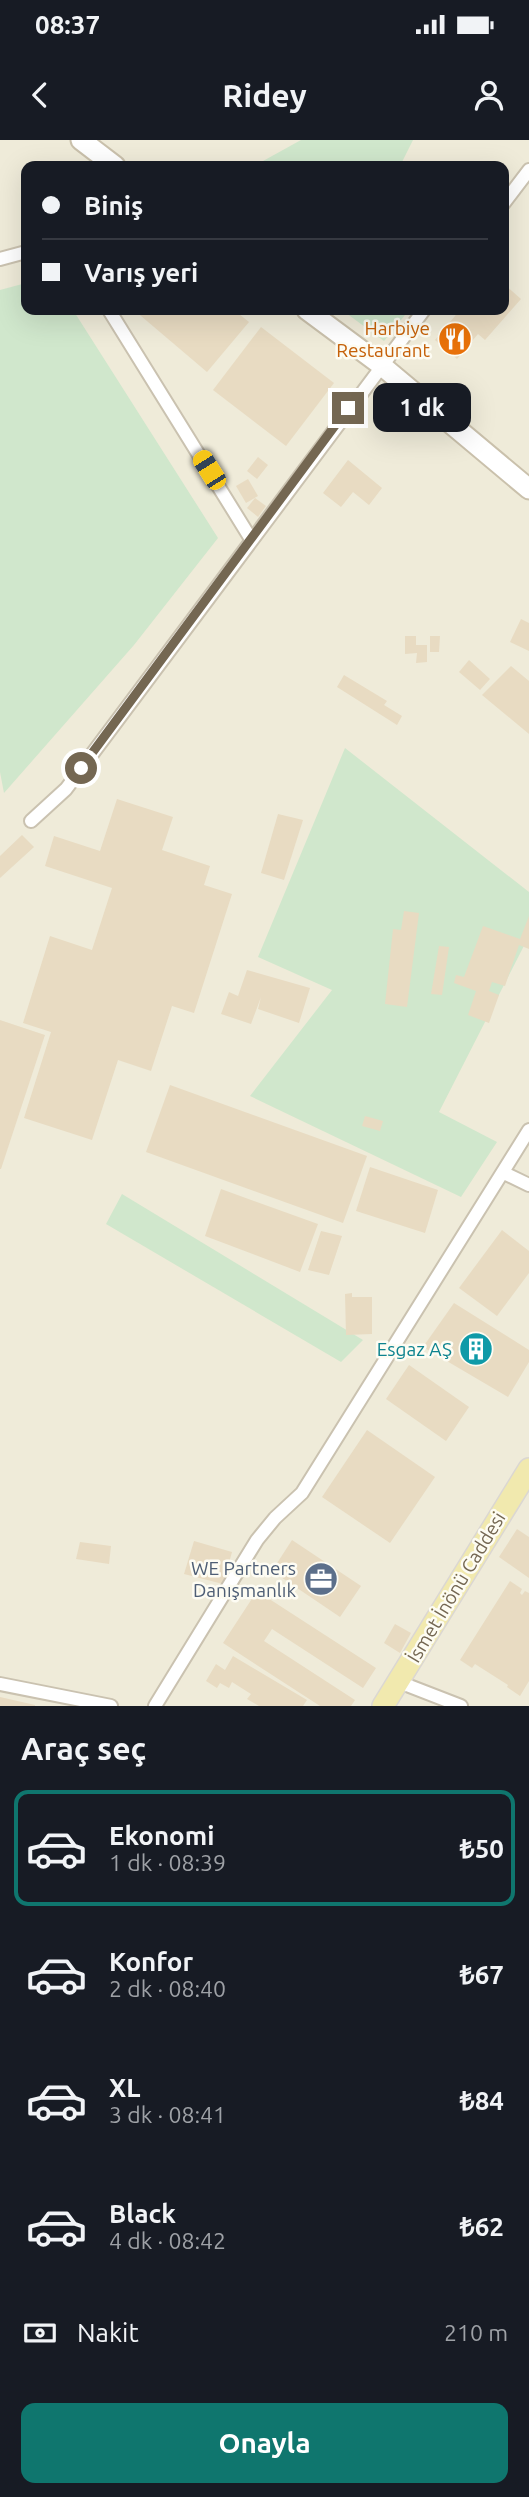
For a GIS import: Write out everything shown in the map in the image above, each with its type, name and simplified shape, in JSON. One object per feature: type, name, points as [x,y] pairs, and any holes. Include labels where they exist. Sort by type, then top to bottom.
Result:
[{"type":"main road","name":"İsmet İnönü Caddesi","points":[[383,1706],[529,1469]]},
{"type":"street","points":[[80,140],[108,161]]},
{"type":"street","points":[[509,196],[529,170]]},
{"type":"street","points":[[0,259],[21,253]]},
{"type":"street","points":[[112,315],[251,539]]},
{"type":"street","points":[[314,315],[381,365],[529,489]]},
{"type":"street","points":[[31,821],[66,789],[420,315]]},
{"type":"street","points":[[155,1706],[257,1540],[275,1518],[302,1493],[529,1130]]},
{"type":"street","points":[[504,1173],[529,1185]]},
{"type":"street","points":[[399,1682],[461,1706]]},
{"type":"street","points":[[0,1684],[111,1706]]},
{"type":"shaded area","points":[[0,140],[529,140],[529,1706],[0,1706]]},
{"type":"green space","points":[[301,140],[413,140],[402,161],[263,161]]},
{"type":"green space","points":[[21,284],[21,315],[76,315],[218,538],[134,645],[4,793],[0,772],[0,290]]},
{"type":"green space","points":[[349,315],[405,315],[384,341]]},
{"type":"green space","points":[[345,748],[529,892],[529,936],[439,1112],[497,1142],[461,1197],[250,1096],[332,990],[258,957]]},
{"type":"green space","points":[[122,1194],[363,1340],[341,1362],[106,1224]]},
{"type":"building","points":[[509,288],[521,299],[509,313]]},
{"type":"building","points":[[140,315],[240,315],[249,322],[207,372]]},
{"type":"building","points":[[456,315],[507,315],[485,340],[478,334],[457,359],[435,340]]},
{"type":"building","points":[[261,327],[334,383],[286,446],[213,390]]},
{"type":"building","points":[[258,457],[268,465],[257,479],[247,471]]},
{"type":"building","points":[[348,460],[382,488],[369,505],[353,492],[341,507],[323,493]]},
{"type":"building","points":[[248,479],[258,496],[246,503],[236,486]]},
{"type":"building","points":[[255,498],[266,506],[258,517],[247,508]]},
{"type":"building","points":[[521,619],[529,623],[529,651],[510,642]]},
{"type":"building","points":[[405,636],[416,636],[416,645],[427,645],[427,662],[416,663],[417,653],[405,654]]},
{"type":"building","points":[[430,636],[440,636],[439,652],[430,652]]},
{"type":"building","points":[[469,660],[490,679],[480,690],[459,672]]},
{"type":"building","points":[[511,666],[529,681],[529,734],[482,695]]},
{"type":"building","points":[[344,675],[387,701],[384,705],[402,716],[397,725],[337,687]]},
{"type":"building","points":[[117,799],[173,817],[162,850],[210,866],[204,885],[232,894],[194,1013],[172,1006],[151,1071],[118,1060],[92,1140],[24,1118],[51,1032],[23,1023],[50,936],[92,950],[112,888],[45,866],[54,836],[100,851]]},
{"type":"building","points":[[278,814],[303,820],[284,880],[261,873]]},
{"type":"building","points":[[22,835],[34,847],[0,878],[0,856]]},
{"type":"building","points":[[404,911],[419,913],[407,1007],[385,1004],[393,929],[401,930]]},
{"type":"building","points":[[529,916],[529,949],[519,945],[505,986],[492,982],[489,991],[499,995],[489,1023],[468,1015],[476,991],[454,983],[456,975],[464,977],[483,926],[520,939]]},
{"type":"building","points":[[439,946],[449,947],[442,995],[431,994]]},
{"type":"building","points":[[247,970],[310,988],[299,1023],[258,1009],[261,997],[251,1024],[221,1014],[229,992],[238,996]]},
{"type":"building","points":[[0,1020],[45,1035],[1,1169],[0,1169]]},
{"type":"building","points":[[170,1085],[367,1156],[343,1223],[146,1152]]},
{"type":"building","points":[[365,1116],[383,1121],[380,1131],[362,1126]]},
{"type":"building","points":[[370,1167],[438,1190],[425,1233],[356,1211]]},
{"type":"building","points":[[221,1189],[318,1224],[300,1272],[205,1236]]},
{"type":"building","points":[[502,1230],[529,1251],[529,1273],[497,1316],[459,1288]]},
{"type":"building","points":[[321,1231],[342,1236],[329,1275],[308,1270]]},
{"type":"building","points":[[352,1293],[352,1297],[372,1297],[372,1334],[346,1335],[345,1294]]},
{"type":"building","name":"Esgaz AŞ","points":[[454,1303],[529,1350],[529,1362],[508,1397],[423,1347]]},
{"type":"building","points":[[409,1365],[469,1407],[446,1441],[386,1399]]},
{"type":"building","points":[[367,1430],[435,1477],[390,1543],[322,1497]]},
{"type":"building","points":[[517,1529],[529,1537],[529,1578],[499,1557]]},
{"type":"building","points":[[292,1540],[361,1586],[340,1617],[272,1571]]},
{"type":"building","points":[[194,1541],[232,1552],[223,1584],[184,1574]]},
{"type":"building","points":[[80,1542],[111,1546],[109,1564],[76,1559]]},
{"type":"building","points":[[510,1581],[522,1589],[522,1595],[525,1591],[529,1593],[529,1681],[520,1696],[475,1664],[472,1668],[460,1660]]},
{"type":"building","points":[[257,1591],[376,1668],[363,1688],[272,1629],[264,1641],[355,1700],[351,1706],[320,1706],[223,1643]]},
{"type":"building","points":[[395,1624],[411,1633],[400,1653],[384,1643]]},
{"type":"building","points":[[233,1656],[307,1700],[303,1706],[259,1706],[247,1699],[251,1694],[232,1682],[229,1688],[220,1683],[217,1688],[206,1681],[216,1664],[225,1670]]},
{"type":"building","points":[[0,1697],[35,1705],[35,1706],[0,1706]]},
{"type":"place","name":"Harbiye Restaurant","points":[[455,339]]},
{"type":"place","name":"Esgaz AŞ","points":[[476,1349]]},
{"type":"place","name":"WE Partners Danışmanlık","points":[[321,1579]]},
{"type":"route","points":[[81,768],[348,408]]}]
